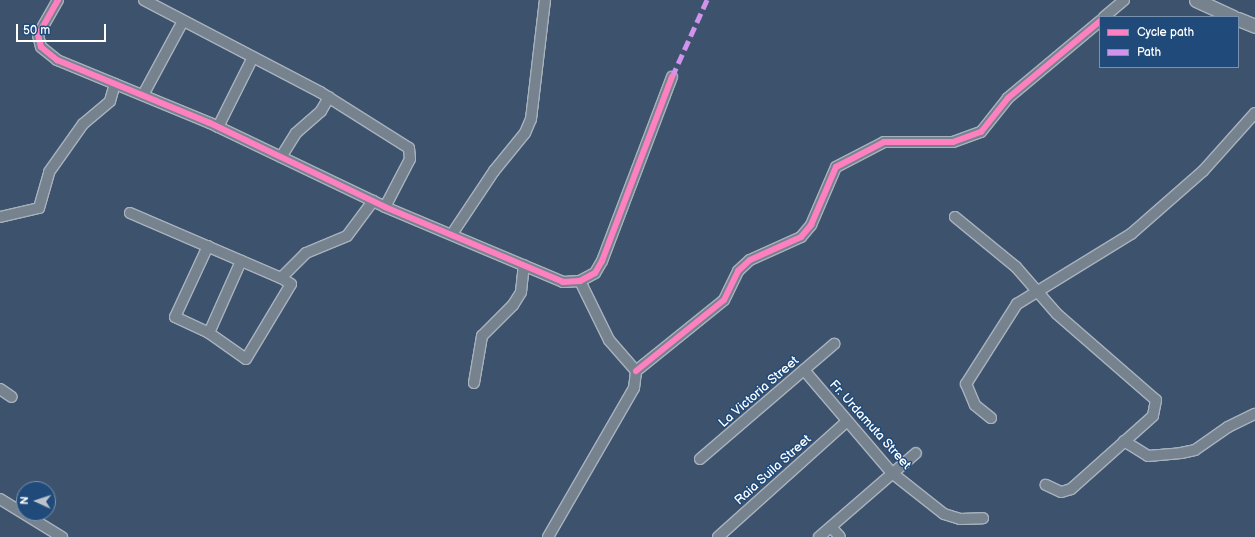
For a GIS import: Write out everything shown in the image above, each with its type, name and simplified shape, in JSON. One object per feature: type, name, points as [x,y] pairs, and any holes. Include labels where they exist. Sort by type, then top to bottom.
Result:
[{"type":"street","points":[[58,0],[39,29],[41,47],[57,60],[218,126],[385,207],[563,282],[580,281],[595,273],[619,223],[622,207],[672,78]]},
{"type":"street","points":[[144,0],[183,22],[329,97],[410,148],[410,159],[385,207]]},
{"type":"street","points":[[452,234],[531,119],[545,0]]},
{"type":"street","points":[[1105,16],[1124,0]]},
{"type":"street","points":[[1196,0],[1231,16]]},
{"type":"street","points":[[1239,19],[1255,26]]},
{"type":"street","points":[[143,95],[183,22]]},
{"type":"street","points":[[548,537],[627,406],[636,371],[724,300],[738,271],[750,260],[801,237],[811,225],[836,167],[884,142],[953,142],[982,132],[1008,98],[1099,22]]},
{"type":"street","points":[[218,126],[253,57]]},
{"type":"street","points":[[0,218],[39,208],[49,172],[83,124],[110,101],[115,84]]},
{"type":"street","points":[[281,157],[296,133],[321,110],[329,97]]},
{"type":"street","points":[[990,418],[968,394],[967,379],[1017,304],[1131,234],[1164,208],[1255,113]]},
{"type":"street","points":[[281,278],[306,253],[347,236],[373,201]]},
{"type":"street","points":[[130,213],[208,246],[281,278],[291,284],[246,359],[208,333],[175,317],[208,246]]},
{"type":"street","points":[[955,217],[1016,267],[1057,314],[1156,400],[1153,416],[1071,489],[1061,492],[1046,485]]},
{"type":"street","points":[[208,333],[241,261]]},
{"type":"street","points":[[474,383],[482,336],[513,305],[521,292],[524,265]]},
{"type":"street","points":[[580,281],[609,340],[636,371]]},
{"type":"street","name":"La Victoria Street","points":[[700,459],[834,344]]},
{"type":"street","name":"Fr. Urdamuta Street","points":[[804,370],[846,422],[892,472],[944,514],[960,519],[983,518]]},
{"type":"street","points":[[0,389],[12,397]]},
{"type":"street","points":[[1124,441],[1148,456],[1181,453],[1195,450],[1228,427],[1255,414]]},
{"type":"street","name":"Raia Suila Street","points":[[718,537],[846,422]]},
{"type":"street","points":[[819,537],[892,472],[916,453]]},
{"type":"street","points":[[0,499],[62,537]]},
{"type":"street","points":[[831,526],[840,537]]},
{"type":"marked path","points":[[672,77],[707,0]]},
{"type":"cycle path","points":[[58,0],[38,35],[41,47],[57,60],[210,123],[385,207],[563,282],[580,281],[595,273],[602,261],[672,77]]},
{"type":"cycle path","points":[[636,371],[724,300],[738,271],[750,260],[801,237],[811,225],[836,167],[884,142],[953,142],[981,132],[1008,98],[1099,22]]}]
